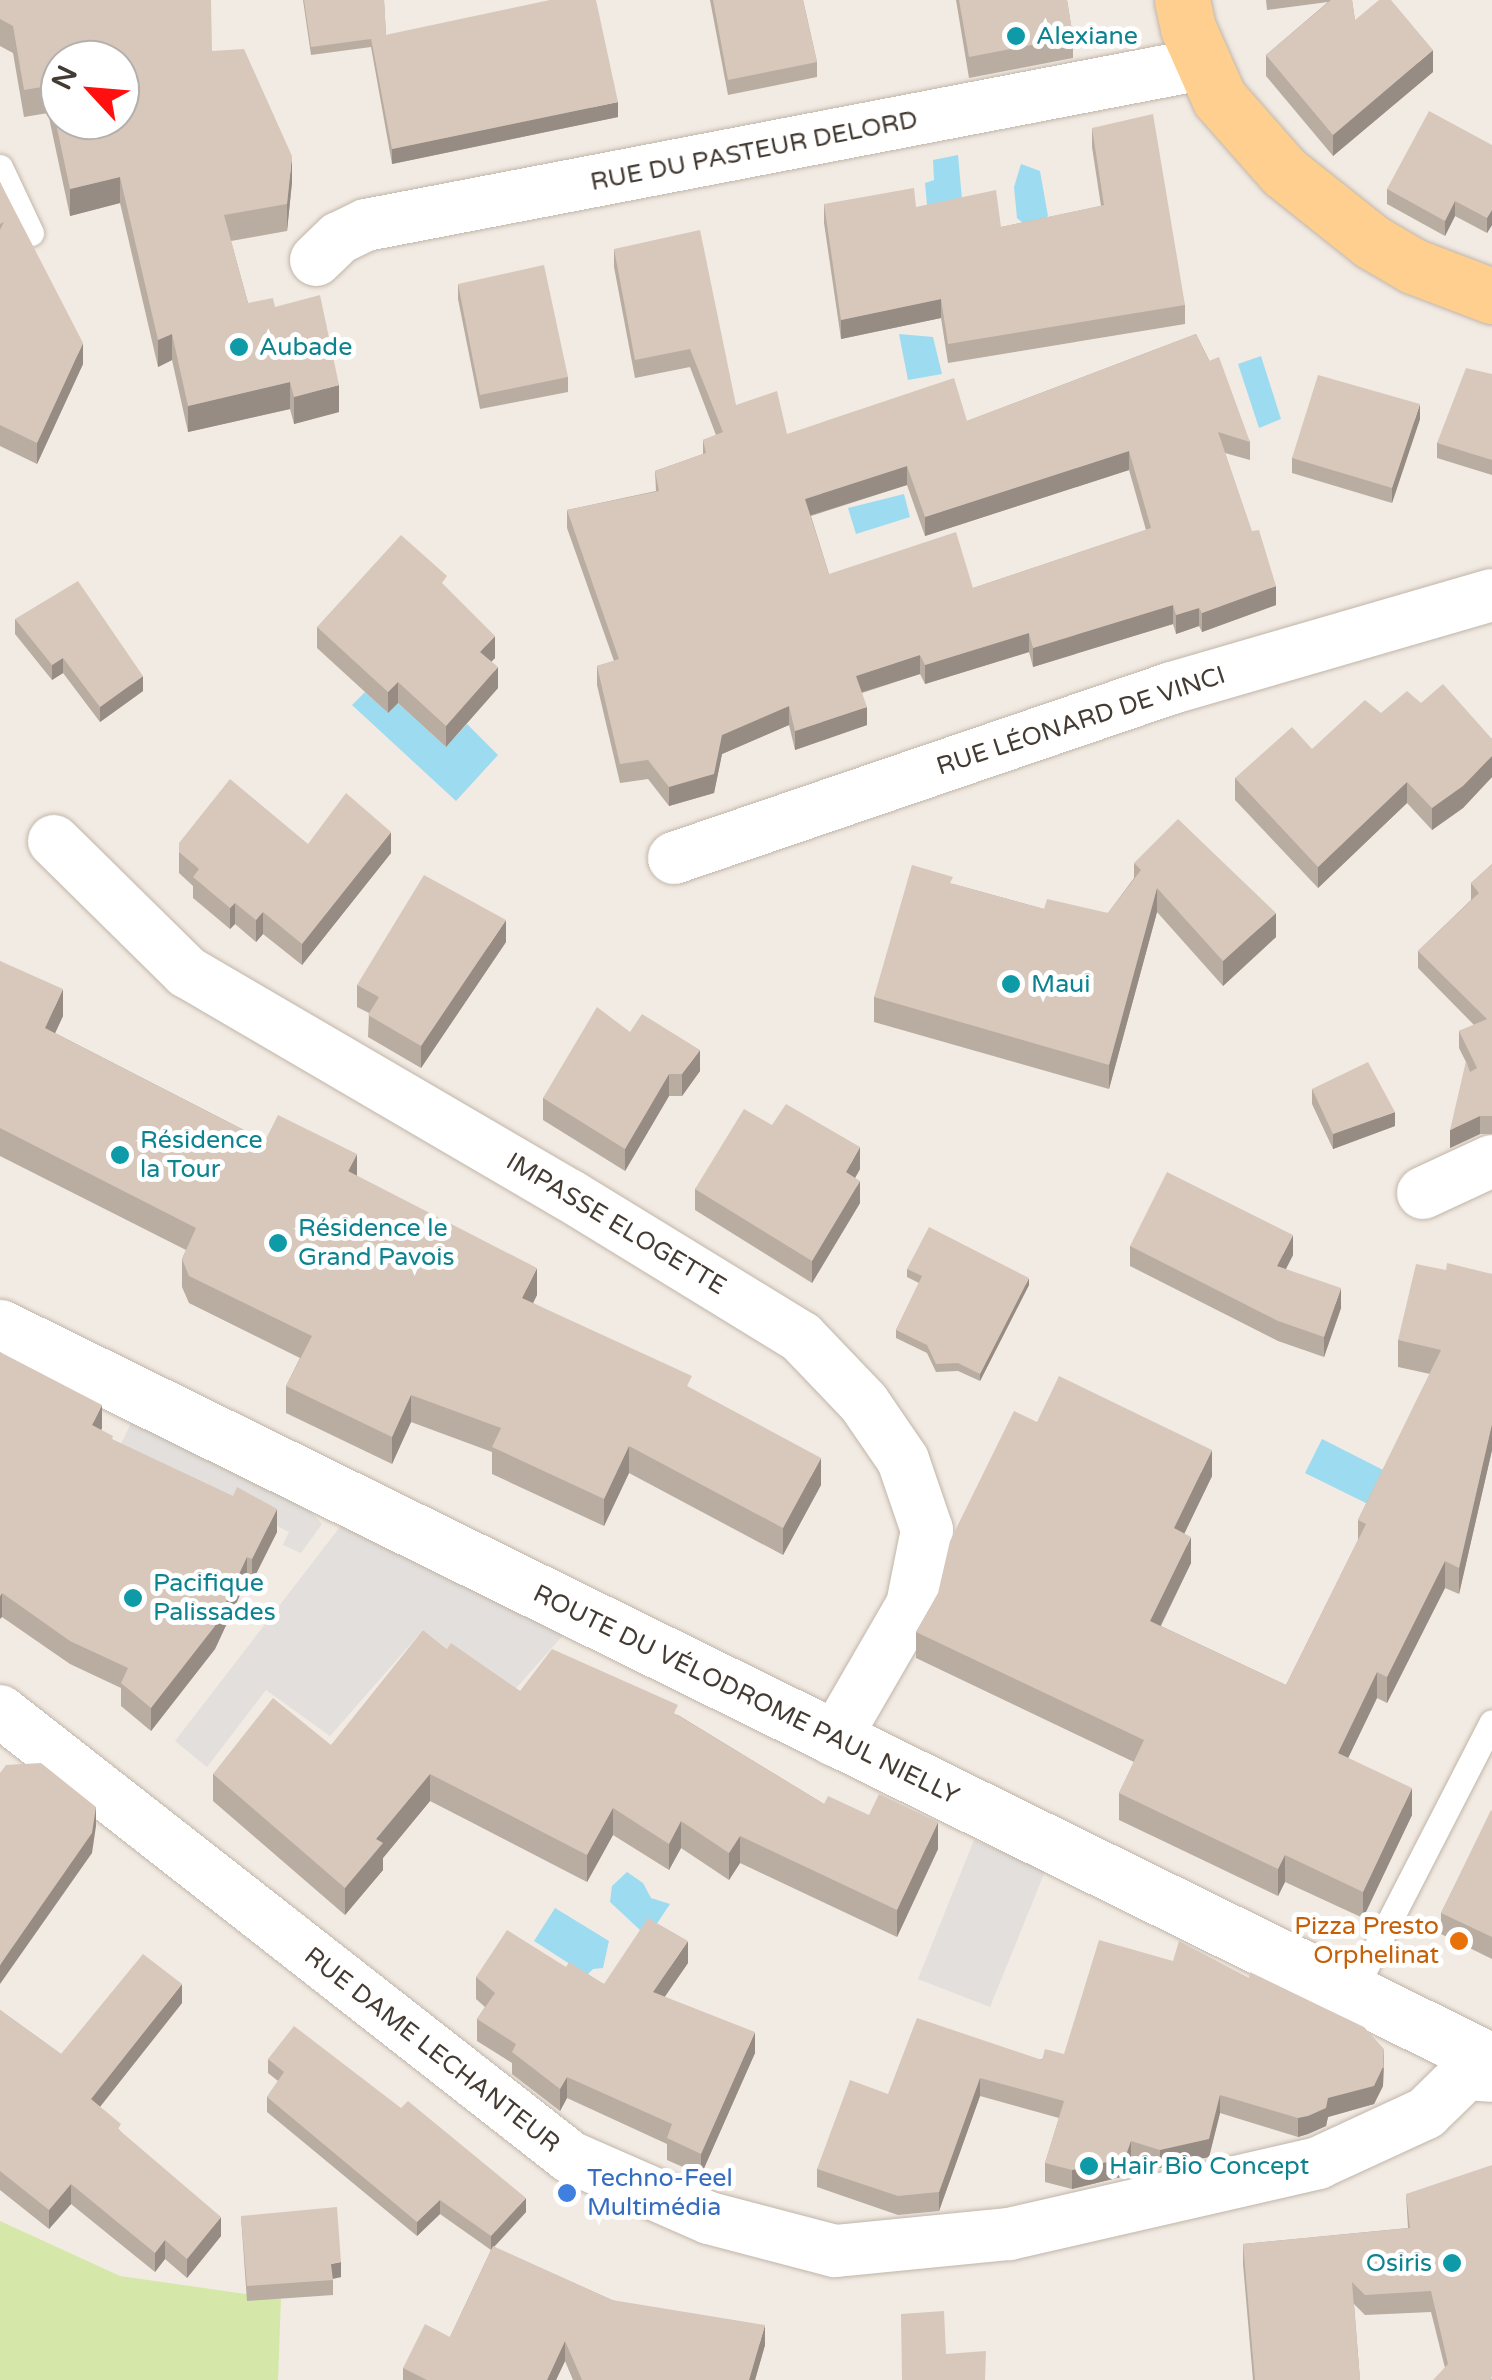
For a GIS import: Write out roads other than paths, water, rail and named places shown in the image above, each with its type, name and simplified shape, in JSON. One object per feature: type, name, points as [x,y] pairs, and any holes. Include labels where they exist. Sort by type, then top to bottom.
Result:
[{"type":"main road","points":[[1182,0],[1202,64],[1219,98],[1253,139],[1325,208],[1414,266],[1492,296]]},
{"type":"street","name":"RUE DU PASTEUR DELORD","points":[[316,260],[339,238],[366,225],[1202,64]]},
{"type":"street","name":"RUE LÉONARD DE VINCI","points":[[674,858],[1172,688],[1492,595]]},
{"type":"street","name":"IMPASSE ELOGETTE","points":[[54,841],[186,972],[569,1194],[801,1337],[864,1402],[902,1460],[927,1530],[912,1605],[834,1740]]},
{"type":"street","points":[[1423,1194],[1492,1161]]},
{"type":"street","name":"ROUTE DU VÉLODROME PAUL NIELLY","points":[[0,1327],[1492,2061]]},
{"type":"street","name":"RUE DAME LECHANTEUR","points":[[0,1711],[570,2157],[709,2218],[835,2250],[1008,2234],[1318,2163],[1426,2113],[1466,2074],[1492,2076]]},
{"type":"lane","points":[[0,167],[32,233]]},
{"type":"lane","points":[[1354,1990],[1492,1722]]},
{"type":"water","points":[[958,155],[963,210],[928,216],[925,183],[934,180],[933,160]]},
{"type":"water","points":[[1021,164],[1040,171],[1048,216],[1032,231],[1017,218],[1014,187]]},
{"type":"water","points":[[899,334],[933,337],[942,374],[908,380]]},
{"type":"water","points":[[1261,356],[1281,419],[1259,428],[1238,364]]},
{"type":"water","points":[[904,494],[910,517],[856,534],[848,508]]},
{"type":"water","points":[[365,692],[388,713],[398,703],[446,747],[467,724],[498,755],[456,801],[352,705]]},
{"type":"water","points":[[1322,1439],[1395,1476],[1378,1509],[1305,1473]]},
{"type":"water","points":[[627,1872],[643,1883],[651,1898],[670,1904],[654,1928],[640,1930],[610,1902],[612,1886]]},
{"type":"water","points":[[555,1908],[609,1941],[603,1968],[593,1969],[587,1975],[534,1941]]},
{"type":"place","name":"Alexiane","points":[[1016,36]]},
{"type":"place","name":"Aubade","points":[[239,347]]},
{"type":"place","name":"Maui","points":[[1011,984]]},
{"type":"place","name":"Résidence la Tour","points":[[120,1155]]},
{"type":"place","name":"Résidence le Grand Pavois","points":[[278,1243]]},
{"type":"place","name":"Pacifique Palissades","points":[[133,1598]]},
{"type":"place","name":"Pizza Presto Orphelinat","points":[[1459,1941]]},
{"type":"place","name":"Hair Bio Concept","points":[[1089,2166]]},
{"type":"place","name":"Techno-Feel Multimédia","points":[[567,2193]]},
{"type":"place","name":"Osiris","points":[[1452,2263]]}]
